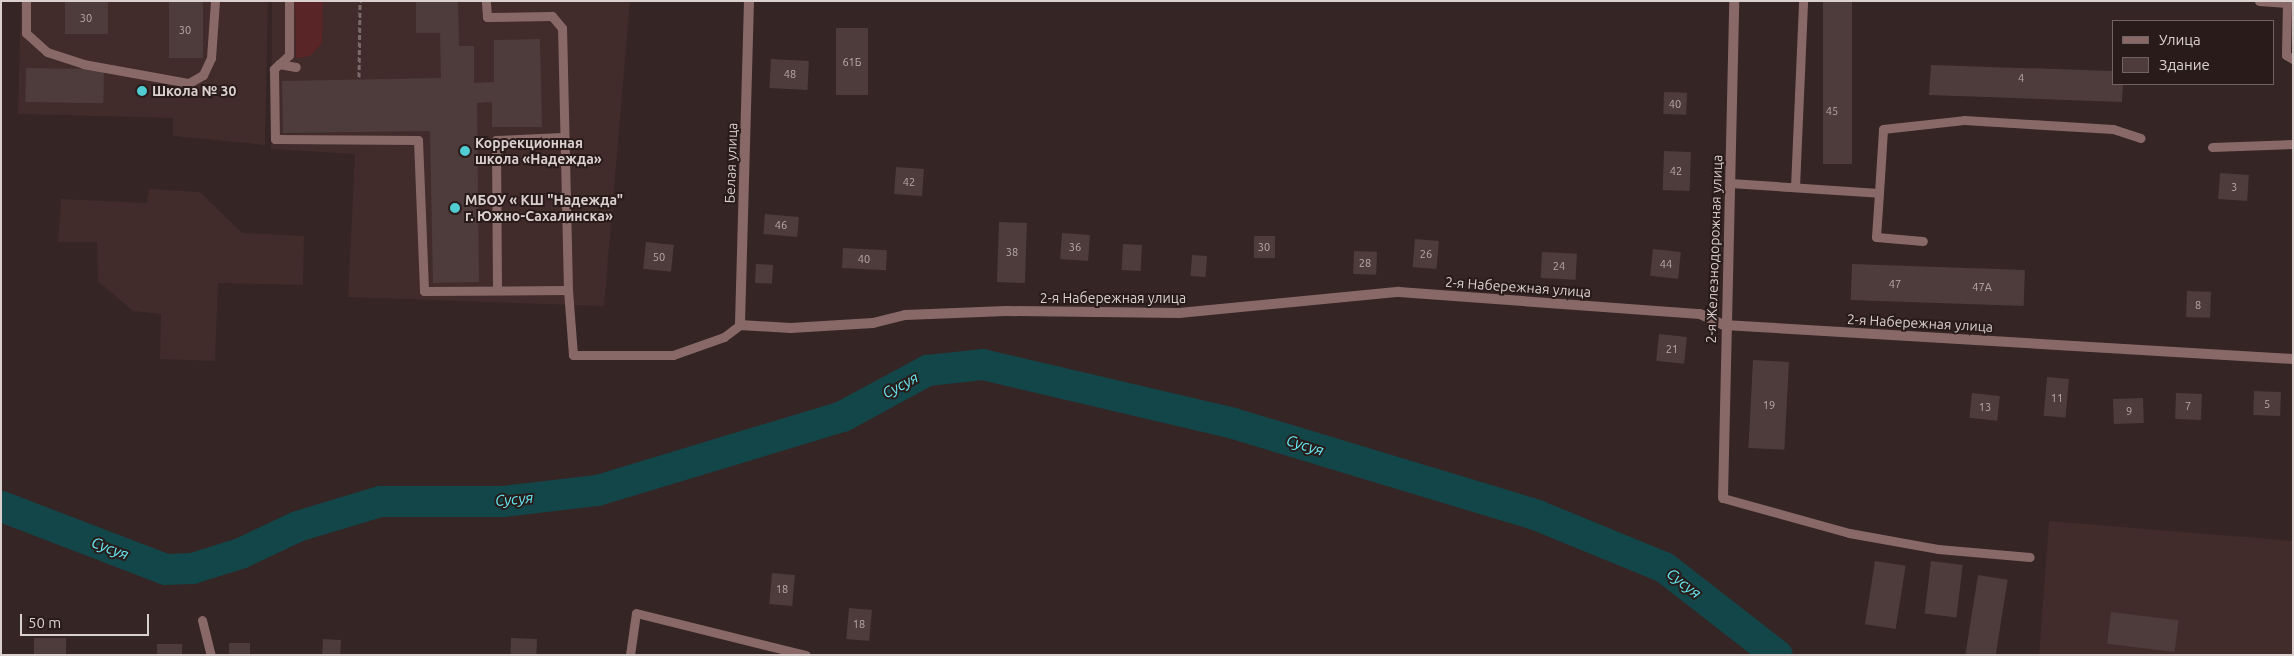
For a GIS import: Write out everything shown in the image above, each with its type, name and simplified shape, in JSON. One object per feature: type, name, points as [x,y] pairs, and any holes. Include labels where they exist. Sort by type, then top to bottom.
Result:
[{"type":"street","name":"Белая улица","points":[[740,324],[749,1]]},
{"type":"street","name":"2-я Железнодорожная улица","points":[[1723,498],[1724,325],[1730,183],[1734,1]]},
{"type":"street","name":"2-я Набережная улица","points":[[740,324],[791,328],[873,323],[905,315],[1006,311],[1179,313],[1400,292],[1700,314],[1724,325],[2293,359]]},
{"type":"lane","points":[[26,1],[26,33],[48,52],[83,64],[189,83],[203,75],[211,58],[215,1]]},
{"type":"lane","points":[[289,1],[289,55],[274,68],[275,139],[418,140],[424,291],[568,290]]},
{"type":"lane","points":[[486,1],[487,17],[552,16],[562,28],[562,137],[568,290],[573,355],[673,356],[724,337],[740,324]]},
{"type":"lane","points":[[1795,187],[1803,1]]},
{"type":"lane","points":[[2259,1],[2287,2],[2286,55],[2293,59]]},
{"type":"lane","points":[[279,64],[296,67]]},
{"type":"lane","points":[[1923,241],[1876,236],[1883,129],[1964,120],[2114,129],[2141,138]]},
{"type":"lane","points":[[497,289],[496,140],[562,137]]},
{"type":"lane","points":[[2212,147],[2293,144]]},
{"type":"lane","points":[[1730,183],[1879,193]]},
{"type":"lane","points":[[1723,498],[1849,533],[1938,549],[2030,557]]},
{"type":"lane","points":[[630,655],[636,613],[806,655]]},
{"type":"lane","points":[[202,620],[211,655]]},
{"type":"path","points":[[359,77],[360,1]]},
{"type":"shaded area","name":"Школа № 30","points":[[21,1],[268,1],[265,145],[173,136],[173,118],[18,114]]},
{"type":"shaded area","name":"Коррекционная школа «Надежда»","points":[[272,1],[630,1],[604,306],[348,297],[355,154],[271,149]]},
{"type":"shaded area","points":[[295,1],[323,1],[322,43],[310,56],[296,58]]},
{"type":"shaded area","points":[[149,189],[200,192],[242,233],[304,236],[303,285],[218,283],[215,361],[160,359],[161,314],[133,311],[98,281],[97,242],[58,242],[61,199],[147,203]]},
{"type":"shaded area","points":[[2049,521],[2293,541],[2293,655],[2039,655]]},
{"type":"building","points":[[65,1],[108,1],[108,34],[65,34]]},
{"type":"building","points":[[169,1],[203,1],[203,58],[169,58]]},
{"type":"building","name":"МБОУ « КШ \"Надежда\" г. Южно-Сахалинска»","points":[[416,1],[458,1],[459,46],[474,46],[474,83],[494,82],[494,40],[540,39],[542,127],[492,127],[492,102],[477,103],[479,282],[433,283],[430,131],[283,133],[282,81],[441,78],[440,33],[416,33]]},
{"type":"building","points":[[1823,1],[1852,1],[1852,164],[1823,164]]},
{"type":"building","points":[[836,28],[868,28],[868,95],[836,95]]},
{"type":"building","points":[[771,59],[809,61],[807,90],[769,88]]},
{"type":"building","points":[[1931,65],[2112,71],[2112,85],[2123,85],[2122,102],[1929,95]]},
{"type":"building","points":[[26,68],[104,69],[103,103],[25,102]]},
{"type":"building","points":[[1664,92],[1687,93],[1686,115],[1663,114]]},
{"type":"building","points":[[1664,151],[1691,152],[1690,191],[1663,190]]},
{"type":"building","points":[[896,167],[924,169],[922,196],[894,194]]},
{"type":"building","points":[[2220,173],[2249,175],[2247,201],[2218,199]]},
{"type":"building","points":[[765,214],[799,217],[797,237],[763,234]]},
{"type":"building","points":[[999,222],[1027,223],[1025,283],[997,282]]},
{"type":"building","points":[[1062,233],[1090,235],[1088,261],[1060,259]]},
{"type":"building","points":[[1254,236],[1275,236],[1275,258],[1254,258]]},
{"type":"building","points":[[1415,239],[1439,241],[1436,269],[1413,267]]},
{"type":"building","points":[[646,242],[674,245],[671,272],[643,269]]},
{"type":"building","points":[[1123,244],[1142,245],[1141,271],[1122,270]]},
{"type":"building","points":[[843,248],[887,250],[886,270],[842,268]]},
{"type":"building","points":[[1653,249],[1681,252],[1678,279],[1650,276]]},
{"type":"building","points":[[1354,251],[1377,252],[1376,275],[1353,274]]},
{"type":"building","points":[[1542,252],[1577,254],[1576,280],[1541,278]]},
{"type":"building","points":[[1192,255],[1207,256],[1205,277],[1191,276]]},
{"type":"building","points":[[756,264],[773,265],[772,284],[755,283]]},
{"type":"building","points":[[1852,264],[2025,270],[2024,306],[1851,300]]},
{"type":"building","points":[[2187,291],[2211,292],[2210,318],[2186,317]]},
{"type":"building","points":[[1659,334],[1687,337],[1684,364],[1656,361]]},
{"type":"building","points":[[1753,360],[1789,362],[1784,450],[1748,448]]},
{"type":"building","points":[[2047,377],[2069,379],[2066,418],[2044,416]]},
{"type":"building","points":[[2254,391],[2281,392],[2280,416],[2253,415]]},
{"type":"building","points":[[1972,393],[2000,396],[1997,421],[1969,418]]},
{"type":"building","points":[[2176,393],[2202,394],[2201,420],[2175,419]]},
{"type":"building","points":[[2143,398],[2144,423],[2114,424],[2113,399]]},
{"type":"building","points":[[1875,561],[1906,566],[1896,629],[1865,624]]},
{"type":"building","points":[[1931,561],[1963,565],[1956,618],[1925,614]]},
{"type":"building","points":[[772,573],[795,575],[792,606],[769,604]]},
{"type":"building","points":[[1978,575],[2008,580],[1996,655],[1965,655]]},
{"type":"building","points":[[849,608],[872,610],[869,641],[846,639]]},
{"type":"building","points":[[2111,612],[2178,620],[2175,652],[2107,644]]},
{"type":"building","points":[[34,638],[66,638],[66,655],[34,655]]},
{"type":"building","points":[[511,638],[537,639],[536,655],[510,655]]},
{"type":"building","points":[[323,639],[341,640],[340,655],[322,655]]},
{"type":"building","points":[[229,643],[250,643],[250,655],[229,655]]},
{"type":"building","points":[[157,644],[182,644],[182,655],[157,655]]},
{"type":"waterway","name":"Сусуя","points":[[1,506],[165,569],[192,568],[240,553],[297,526],[380,501],[503,501],[597,490],[842,416],[927,370],[982,364],[1233,423],[1537,515],[1664,567],[1777,655]]},
{"type":"place","name":"Школа № 30","points":[[142,91]]},
{"type":"place","name":"Коррекционная школа «Надежда»","points":[[465,151]]},
{"type":"place","name":"МБОУ « КШ \"Надежда\" г. Южно-Сахалинска»","points":[[455,208]]}]
